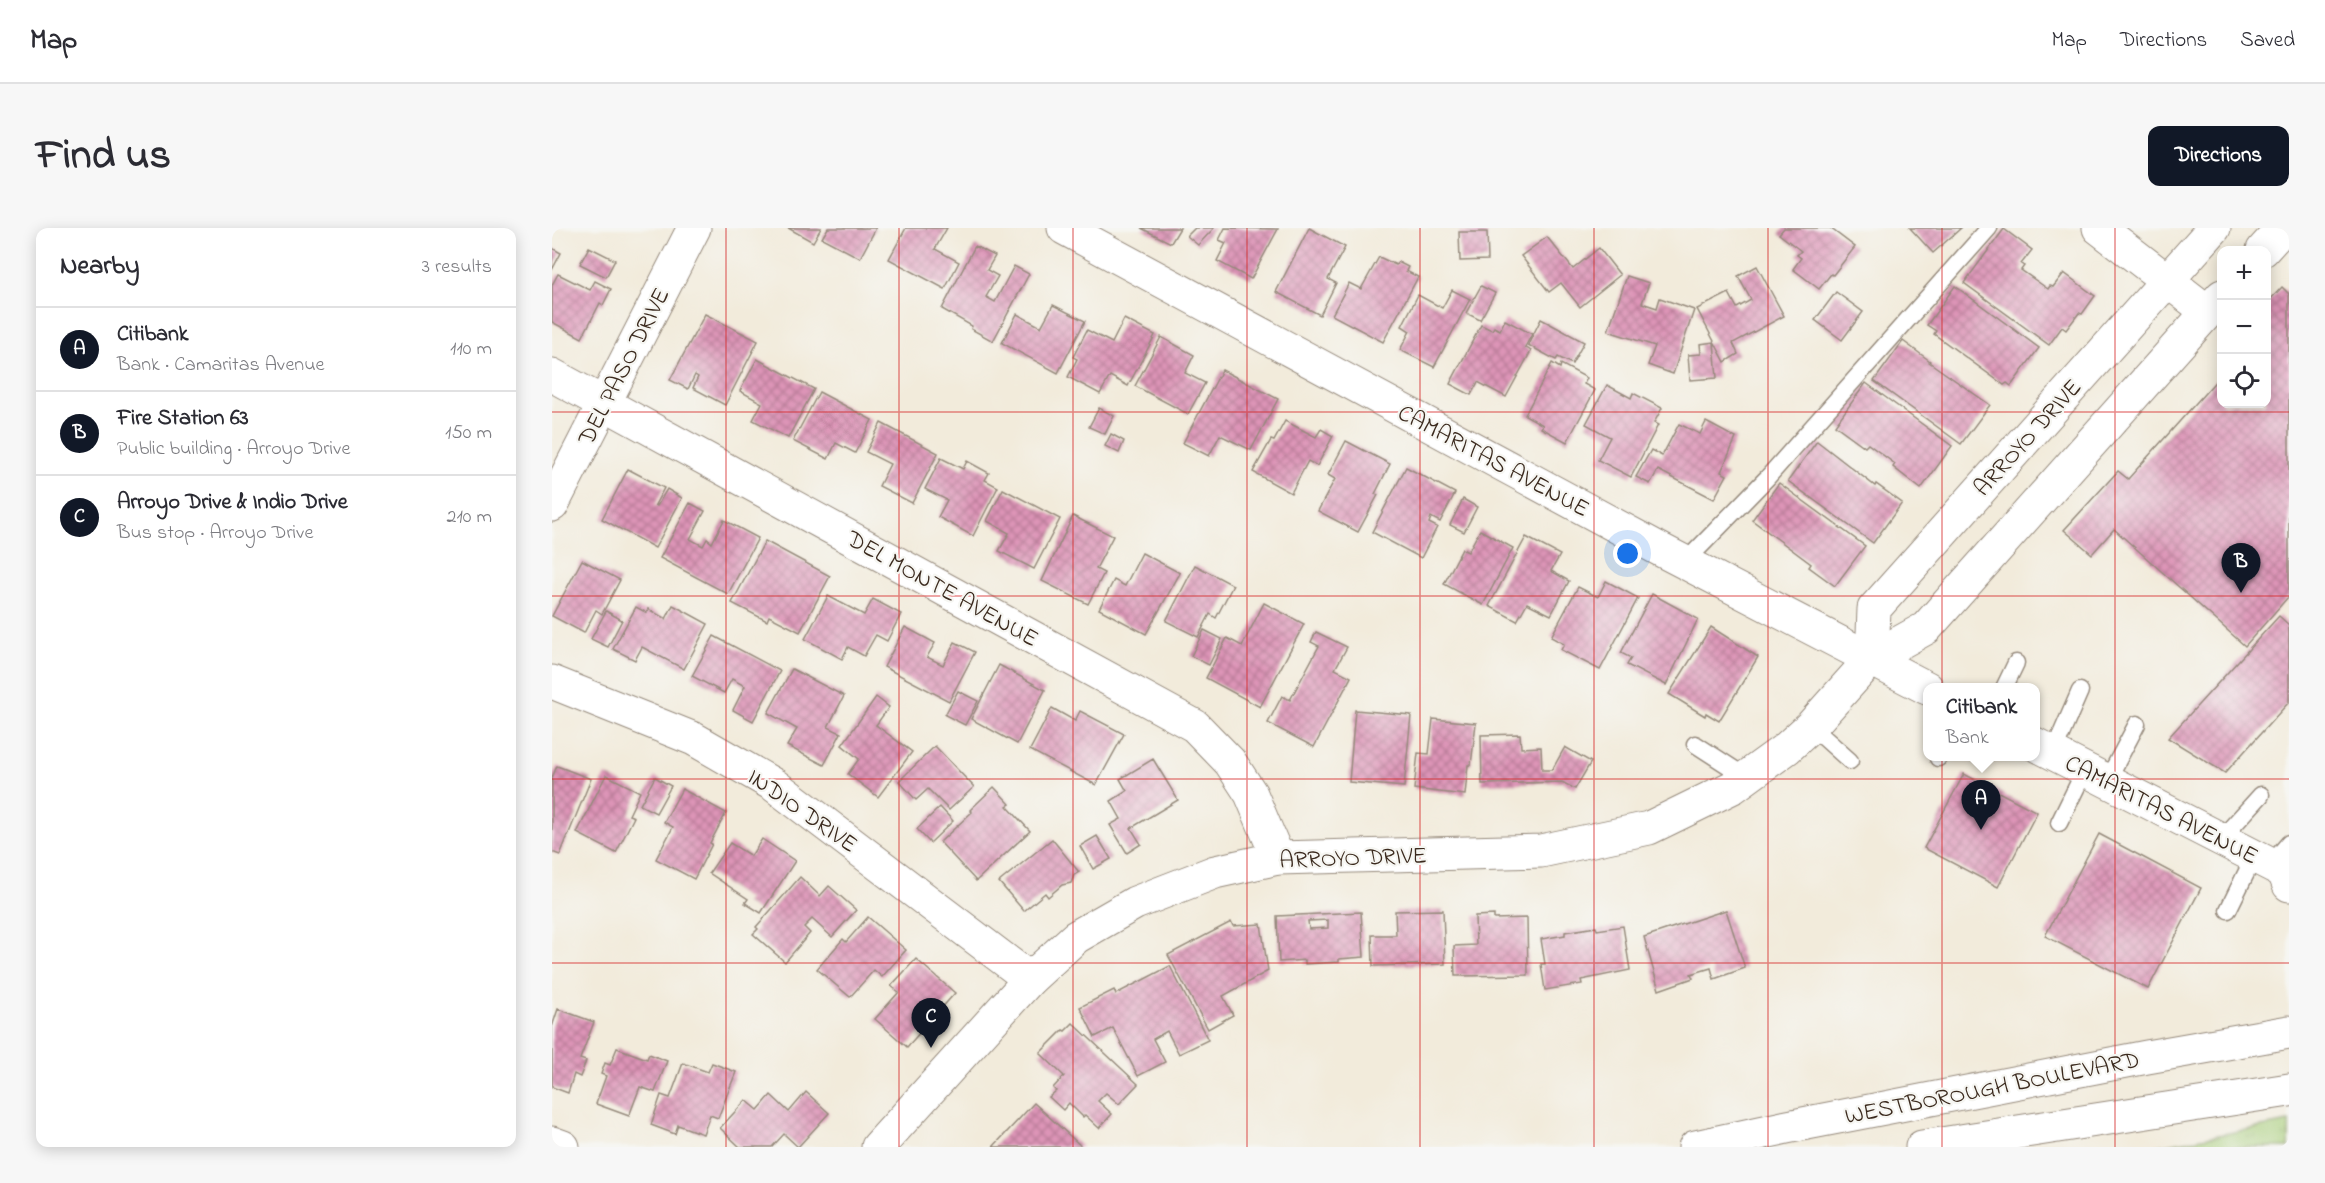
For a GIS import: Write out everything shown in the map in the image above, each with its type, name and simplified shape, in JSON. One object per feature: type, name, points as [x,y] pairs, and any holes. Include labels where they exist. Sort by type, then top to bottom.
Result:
[{"type":"street","name":"DEL PASO DRIVE","points":[[552,505],[694,228]]},
{"type":"street","name":"CAMARITAS AVENUE","points":[[1064,228],[1685,562],[1923,686]]},
{"type":"street","points":[[2099,228],[2167,279],[2215,304]]},
{"type":"street","name":"ARROYO DRIVE","points":[[1872,658],[1874,609],[2214,228]]},
{"type":"street","points":[[2267,246],[2283,228]]},
{"type":"street","name":"ARROYO DRIVE","points":[[878,1147],[1030,979],[1076,938],[1135,903],[1215,872],[1278,858],[1541,851],[1649,828],[1733,787],[1787,748],[1872,658],[1926,628],[2215,304]]},
{"type":"street","name":"DEL MONTE AVENUE","points":[[552,375],[1195,726],[1230,762],[1251,794],[1278,858]]},
{"type":"street","name":"INDIO DRIVE","points":[[552,682],[694,739],[774,785],[1030,979]]},
{"type":"street","name":"CAMARITAS AVENUE","points":[[2044,749],[2281,867]]},
{"type":"street","points":[[2274,1035],[2289,1008]]},
{"type":"street","name":"WESTBOROUGH BOULEVARD","points":[[1695,1147],[1798,1124],[2274,1035]]},
{"type":"street","name":"WESTBOROUGH BOULEVARD","points":[[1922,1147],[2289,1090]]},
{"type":"street","points":[[552,1143],[563,1147]]},
{"type":"lane","points":[[1685,562],[1767,478],[1989,228]]},
{"type":"lane","points":[[2006,683],[2016,663]]},
{"type":"lane","points":[[2044,749],[2080,691]]},
{"type":"lane","points":[[2059,823],[2137,723]]},
{"type":"lane","points":[[1810,726],[1850,761]]},
{"type":"lane","points":[[1695,744],[1746,777]]},
{"type":"lane","points":[[2221,839],[2261,795]]},
{"type":"lane","points":[[2228,910],[2281,867]]},
{"type":"green space","points":[[2289,1122],[2289,1147],[2153,1147]]},
{"type":"building","points":[[788,228],[821,228],[813,242]]},
{"type":"building","points":[[828,228],[876,228],[860,258],[822,238]]},
{"type":"building","points":[[906,228],[947,228],[935,249],[959,262],[945,289],[889,259]]},
{"type":"building","points":[[1141,228],[1180,228],[1171,243]]},
{"type":"building","points":[[1195,228],[1214,228],[1198,245],[1187,236]]},
{"type":"building","points":[[1225,228],[1278,229],[1251,279],[1217,261],[1226,243],[1219,240]]},
{"type":"building","points":[[1309,228],[1345,247],[1328,279],[1336,283],[1320,315],[1276,292]]},
{"type":"building","points":[[1784,228],[1830,228],[1855,247],[1819,289],[1793,269],[1801,258],[1797,255],[1801,251],[1779,234]]},
{"type":"building","points":[[1910,228],[1961,228],[1933,253]]},
{"type":"building","points":[[2004,229],[2032,250],[2021,264],[2024,266],[2021,270],[2048,289],[2050,286],[2053,287],[2064,273],[2095,296],[2066,330],[2062,327],[2049,345],[1964,283]]},
{"type":"building","points":[[1459,232],[1487,232],[1488,260],[1460,261]]},
{"type":"building","points":[[1547,237],[1573,269],[1599,248],[1620,275],[1580,307],[1561,283],[1549,292],[1521,256]]},
{"type":"building","points":[[975,246],[995,256],[987,270],[998,276],[986,297],[995,302],[1014,266],[1029,274],[993,341],[942,309]]},
{"type":"building","points":[[589,247],[615,260],[606,277],[580,264]]},
{"type":"building","points":[[552,248],[561,253],[552,270]]},
{"type":"building","points":[[1379,257],[1396,265],[1398,262],[1408,267],[1406,271],[1418,277],[1383,342],[1332,315],[1349,283],[1361,289]]},
{"type":"building","points":[[1757,266],[1784,316],[1733,343],[1738,354],[1725,362],[1697,309],[1729,293],[1737,308],[1751,300],[1738,276]]},
{"type":"building","points":[[558,274],[590,290],[595,281],[611,289],[603,305],[600,303],[582,338],[552,322],[552,285]]},
{"type":"building","points":[[1627,276],[1649,283],[1642,303],[1657,308],[1660,298],[1694,310],[1673,374],[1648,365],[1655,346],[1608,331]]},
{"type":"building","points":[[1481,286],[1495,293],[1480,320],[1466,313]]},
{"type":"building","points":[[1955,286],[2039,348],[2011,386],[2007,383],[2004,385],[1934,334],[1936,331],[1927,325]]},
{"type":"building","points":[[2282,287],[2289,294],[2289,596],[2245,646],[2114,529],[2092,554],[2064,530],[2118,471],[2128,479],[2217,380],[2217,408],[2271,408],[2271,299]]},
{"type":"building","points":[[1452,290],[1470,299],[1434,367],[1400,350],[1410,331],[1402,326],[1418,295],[1442,308]]},
{"type":"building","points":[[1836,292],[1863,312],[1842,340],[1815,320]]},
{"type":"building","points":[[1053,305],[1085,321],[1058,373],[1002,343],[1017,314],[1041,327]]},
{"type":"building","points":[[705,314],[758,341],[725,405],[693,388],[698,377],[695,375],[688,389],[670,380]]},
{"type":"building","points":[[1124,319],[1155,335],[1128,386],[1110,376],[1100,394],[1068,377],[1077,359],[1073,357],[1087,330],[1112,343]]},
{"type":"building","points":[[1541,319],[1584,342],[1572,364],[1558,357],[1556,360],[1528,345]]},
{"type":"building","points":[[1505,320],[1532,334],[1525,347],[1531,351],[1506,397],[1478,382],[1471,395],[1450,384],[1481,325],[1492,330],[1494,327],[1500,330]]},
{"type":"building","points":[[1161,337],[1194,355],[1185,373],[1205,383],[1188,414],[1135,386]]},
{"type":"building","points":[[1903,341],[1990,405],[1961,444],[1874,381]]},
{"type":"building","points":[[1714,342],[1717,378],[1690,380],[1688,355],[1701,354],[1700,344]]},
{"type":"building","points":[[757,359],[814,389],[788,438],[753,420],[762,403],[740,391]]},
{"type":"building","points":[[1552,363],[1560,368],[1561,364],[1587,378],[1584,384],[1595,390],[1567,442],[1541,428],[1543,425],[1525,415]]},
{"type":"building","points":[[1222,370],[1278,399],[1251,450],[1220,435],[1209,456],[1183,443]]},
{"type":"building","points":[[1866,383],[1952,446],[1921,489],[1893,467],[1895,464],[1868,444],[1865,447],[1835,425]]},
{"type":"building","points":[[1607,385],[1631,398],[1633,393],[1662,408],[1654,423],[1658,425],[1631,477],[1598,460],[1610,437],[1586,424]]},
{"type":"building","points":[[819,392],[872,420],[855,453],[836,443],[828,459],[793,441]]},
{"type":"building","points":[[1099,408],[1114,416],[1105,434],[1089,427]]},
{"type":"building","points":[[1285,421],[1316,437],[1321,429],[1333,436],[1317,466],[1308,461],[1291,493],[1253,472]]},
{"type":"building","points":[[1706,422],[1736,438],[1721,472],[1727,475],[1714,499],[1658,470],[1650,484],[1636,477],[1651,450],[1662,456],[1679,424],[1700,434]]},
{"type":"building","points":[[881,423],[938,453],[912,503],[879,486],[890,464],[866,452]]},
{"type":"building","points":[[1111,434],[1124,441],[1119,453],[1105,446]]},
{"type":"building","points":[[1346,441],[1390,464],[1375,494],[1378,495],[1358,532],[1318,511],[1335,479],[1328,475]]},
{"type":"building","points":[[1817,441],[1875,486],[1876,484],[1902,503],[1873,543],[1788,481]]},
{"type":"building","points":[[941,458],[963,469],[967,461],[989,473],[985,480],[998,487],[973,536],[938,517],[947,500],[925,489]]},
{"type":"building","points":[[1406,467],[1455,493],[1440,522],[1431,517],[1429,523],[1437,527],[1421,558],[1372,532]]},
{"type":"building","points":[[628,469],[664,488],[655,505],[657,506],[667,489],[682,498],[655,548],[602,519]]},
{"type":"building","points":[[1779,483],[1865,546],[1835,586],[1809,567],[1811,564],[1752,520]]},
{"type":"building","points":[[1003,489],[1060,519],[1034,569],[999,551],[1009,533],[987,521]]},
{"type":"building","points":[[1463,499],[1477,507],[1464,532],[1450,525]]},
{"type":"building","points":[[690,503],[705,511],[690,539],[703,546],[707,539],[712,543],[724,520],[758,538],[728,594],[660,558]]},
{"type":"building","points":[[1073,516],[1113,536],[1096,569],[1104,573],[1088,604],[1042,581]]},
{"type":"building","points":[[1480,530],[1513,548],[1483,605],[1444,584],[1462,549],[1468,552]]},
{"type":"building","points":[[1526,537],[1560,555],[1551,571],[1569,581],[1551,615],[1527,603],[1517,621],[1489,606]]},
{"type":"building","points":[[765,541],[830,576],[800,632],[769,616],[767,621],[732,603]]},
{"type":"building","points":[[1142,553],[1180,573],[1146,634],[1099,609],[1114,580],[1125,586]]},
{"type":"building","points":[[582,560],[620,580],[602,614],[596,610],[584,633],[552,616]]},
{"type":"building","points":[[1195,565],[1233,585],[1216,618],[1210,614],[1198,637],[1166,621]]},
{"type":"building","points":[[1606,581],[1638,598],[1600,670],[1561,650],[1564,644],[1551,637],[1578,587],[1598,597]]},
{"type":"building","points":[[1652,594],[1698,619],[1666,685],[1627,665],[1631,658],[1621,653]]},
{"type":"building","points":[[828,596],[864,615],[873,599],[901,614],[887,641],[876,635],[864,656],[848,647],[842,659],[805,639]]},
{"type":"building","points":[[1264,603],[1304,624],[1260,707],[1206,678],[1227,638],[1242,646]]},
{"type":"building","points":[[673,605],[708,624],[684,669],[642,647],[635,660],[613,649],[636,607],[647,613],[648,609],[666,619]]},
{"type":"building","points":[[606,611],[622,620],[608,647],[591,639]]},
{"type":"building","points":[[2279,616],[2289,625],[2289,702],[2225,773],[2168,738]]},
{"type":"building","points":[[905,627],[935,643],[927,657],[943,665],[955,642],[975,652],[949,701],[884,667]]},
{"type":"building","points":[[1711,627],[1758,657],[1719,721],[1706,713],[1705,716],[1669,694]]},
{"type":"building","points":[[1204,630],[1222,639],[1209,665],[1191,656]]},
{"type":"building","points":[[1316,632],[1347,647],[1335,669],[1351,677],[1314,747],[1268,723],[1282,696],[1290,700],[1319,646],[1311,642]]},
{"type":"building","points":[[714,636],[780,671],[753,721],[733,710],[745,686],[732,679],[724,693],[692,676]]},
{"type":"building","points":[[999,665],[1045,690],[1017,744],[971,719]]},
{"type":"building","points":[[792,669],[844,696],[828,727],[841,733],[824,765],[787,746],[797,729],[768,713]]},
{"type":"building","points":[[958,691],[978,701],[965,725],[945,715]]},
{"type":"building","points":[[876,697],[889,707],[876,725],[912,752],[878,797],[848,774],[859,759],[842,745]]},
{"type":"building","points":[[1052,708],[1075,721],[1080,711],[1124,734],[1096,785],[1030,750]]},
{"type":"building","points":[[1355,710],[1411,715],[1404,787],[1349,782]]},
{"type":"building","points":[[1433,719],[1476,723],[1465,795],[1414,789],[1418,753],[1429,754]]},
{"type":"building","points":[[1520,734],[1521,748],[1541,747],[1542,770],[1552,770],[1565,747],[1591,762],[1575,789],[1562,782],[1482,784],[1481,735]]},
{"type":"building","points":[[935,746],[974,787],[949,810],[928,789],[916,800],[899,781]]},
{"type":"building","points":[[1153,759],[1178,800],[1131,828],[1141,844],[1127,853],[1110,825],[1121,819],[1111,801],[1127,791],[1120,779]]},
{"type":"building","points":[[557,766],[591,779],[560,855],[552,852],[552,778]]},
{"type":"building","points":[[1964,774],[2037,812],[1998,887],[1924,848]]},
{"type":"building","points":[[606,775],[640,792],[629,815],[634,817],[616,853],[577,833]]},
{"type":"building","points":[[655,777],[671,786],[656,813],[640,805]]},
{"type":"building","points":[[994,787],[1010,804],[1007,806],[1030,831],[976,881],[940,842],[972,812],[970,810]]},
{"type":"building","points":[[682,789],[726,813],[694,879],[656,859],[673,827],[664,822]]},
{"type":"building","points":[[940,807],[953,821],[930,843],[917,829]]},
{"type":"building","points":[[2099,834],[2201,888],[2148,989],[2045,936]]},
{"type":"building","points":[[1097,836],[1111,859],[1093,869],[1080,846]]},
{"type":"building","points":[[762,839],[795,861],[761,913],[745,903],[748,899],[709,873],[730,843],[751,856]]},
{"type":"building","points":[[1052,839],[1079,872],[1074,875],[1071,883],[1062,885],[1048,897],[1045,893],[1024,911],[999,882]]},
{"type":"building","points":[[800,877],[820,896],[829,886],[856,910],[832,937],[812,919],[804,927],[810,933],[785,962],[753,934],[758,929],[756,927]]},
{"type":"building","points":[[1443,910],[1445,964],[1373,966],[1372,935],[1396,935],[1395,911]]},
{"type":"building","points":[[1726,910],[1745,968],[1714,979],[1711,968],[1691,974],[1693,978],[1659,990],[1644,937]]},
{"type":"building","points":[[1361,912],[1364,957],[1339,959],[1339,962],[1305,964],[1305,960],[1279,962],[1277,916]],"holes":[[[1328,920],[1328,928],[1309,929],[1308,921]]]},
{"type":"building","points":[[1494,915],[1494,919],[1527,918],[1528,975],[1455,976],[1454,946],[1476,945],[1475,916]]},
{"type":"building","points":[[868,917],[906,950],[882,977],[874,970],[850,997],[817,969],[843,939],[846,942]]},
{"type":"building","points":[[1231,922],[1233,926],[1261,924],[1268,971],[1223,996],[1233,1015],[1208,1029],[1168,955]]},
{"type":"building","points":[[1623,926],[1630,970],[1581,980],[1582,984],[1545,990],[1541,964],[1545,964],[1541,939],[1596,927],[1597,930]]},
{"type":"building","points":[[916,959],[955,993],[907,1047],[875,1019],[899,992],[891,986]]},
{"type":"building","points":[[1170,966],[1208,1040],[1179,1054],[1167,1031],[1153,1039],[1165,1062],[1138,1076],[1113,1028],[1095,1037],[1080,1007],[1114,990],[1116,994]]},
{"type":"building","points":[[558,1009],[594,1022],[580,1059],[586,1061],[580,1077],[574,1074],[568,1093],[552,1087],[552,1027]]},
{"type":"building","points":[[1073,1023],[1138,1084],[1119,1104],[1106,1093],[1098,1101],[1112,1114],[1099,1128],[1069,1103],[1063,1110],[1049,1097],[1056,1091],[1053,1088],[1064,1076],[1040,1053]]},
{"type":"building","points":[[617,1048],[647,1059],[649,1054],[667,1061],[655,1092],[640,1087],[629,1116],[596,1104],[606,1076],[601,1074],[605,1063],[610,1065]]},
{"type":"building","points":[[683,1063],[708,1072],[712,1063],[736,1072],[718,1118],[710,1115],[703,1134],[678,1125],[675,1134],[651,1125],[661,1095],[670,1098]]},
{"type":"building","points":[[806,1092],[829,1113],[798,1147],[784,1134],[772,1147],[740,1147],[720,1128],[746,1100],[758,1110],[771,1095],[789,1112]]},
{"type":"building","points":[[1034,1103],[1082,1147],[993,1147]]},
{"type":"place","name":"Fire Station 63","points":[[2241,593]]},
{"type":"place","name":"Citibank","points":[[1981,830]]},
{"type":"place","name":"Arroyo Drive & Indio Drive","points":[[931,1048]]}]
